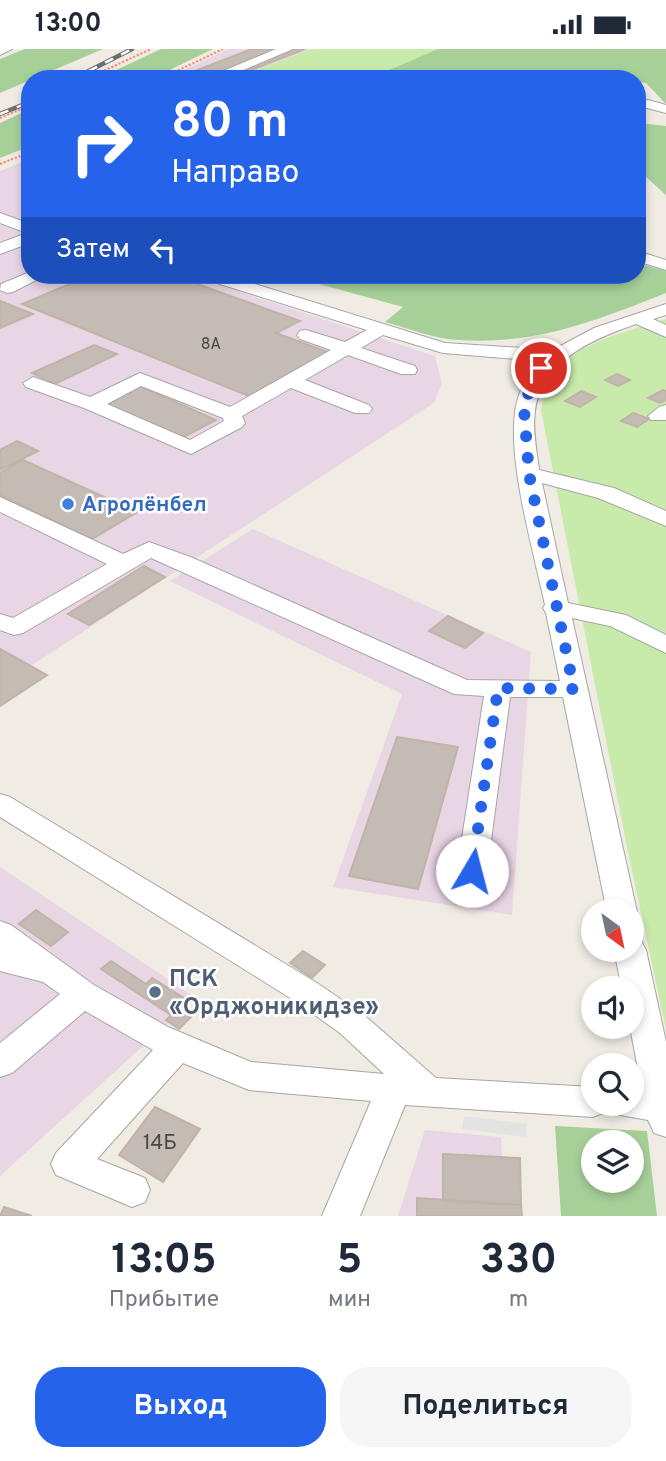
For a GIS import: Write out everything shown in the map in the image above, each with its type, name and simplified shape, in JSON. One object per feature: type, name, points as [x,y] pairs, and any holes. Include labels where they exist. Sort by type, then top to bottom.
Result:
[{"type":"street","points":[[0,51],[6,49]]},
{"type":"street","points":[[233,70],[287,49]]},
{"type":"street","points":[[648,104],[666,109]]},
{"type":"street","points":[[0,203],[21,210]]},
{"type":"street","points":[[0,218],[21,226]]},
{"type":"street","points":[[0,249],[21,241]]},
{"type":"street","points":[[646,259],[666,265]]},
{"type":"street","points":[[7,288],[21,282]]},
{"type":"street","points":[[238,284],[443,348],[556,356]]},
{"type":"street","points":[[619,899],[555,608],[529,474],[524,409],[531,384],[541,368],[556,356],[600,331],[666,309]]},
{"type":"street","points":[[637,319],[666,332]]},
{"type":"street","points":[[231,414],[381,330]]},
{"type":"street","points":[[306,335],[408,370]]},
{"type":"street","points":[[33,383],[91,404],[191,448],[235,423],[231,414],[140,379],[91,404]]},
{"type":"street","points":[[290,381],[362,409]]},
{"type":"street","points":[[666,411],[658,416],[666,419]]},
{"type":"street","points":[[529,474],[606,493],[666,519]]},
{"type":"street","points":[[0,504],[125,564]]},
{"type":"street","points":[[0,621],[14,628],[149,549],[463,688],[574,689]]},
{"type":"street","points":[[555,608],[617,620],[666,645]]},
{"type":"street","points":[[472,871],[498,688]]},
{"type":"street","points":[[0,804],[306,992],[352,1024],[411,1091]]},
{"type":"street","points":[[0,933],[83,994],[156,1037],[249,1076],[411,1091],[581,1101]]},
{"type":"street","points":[[0,959],[56,974]]},
{"type":"street","points":[[632,963],[654,1110]]},
{"type":"street","points":[[0,1063],[83,994]]},
{"type":"street","points":[[132,1190],[69,1164],[177,1047]]},
{"type":"street","points":[[341,1216],[411,1091]]},
{"type":"path","points":[[106,70],[151,49]]},
{"type":"path","points":[[179,70],[223,49]]},
{"type":"path","points":[[0,118],[21,109]]},
{"type":"path","points":[[0,164],[21,156]]},
{"type":"shaded area","points":[[228,49],[311,49],[256,70],[185,70]]},
{"type":"shaded area","points":[[21,163],[21,284],[216,284],[435,356],[442,383],[434,403],[0,686],[0,171]]},
{"type":"shaded area","points":[[253,529],[531,652],[512,915],[333,887],[402,694],[170,581]]},
{"type":"shaded area","points":[[0,867],[196,998],[0,1176]]},
{"type":"shaded area","points":[[464,1116],[527,1124],[526,1137],[462,1129]]},
{"type":"shaded area","points":[[425,1130],[501,1137],[502,1157],[520,1158],[522,1216],[398,1216]]},
{"type":"green space","points":[[25,49],[103,49],[54,70],[21,70],[21,84],[0,93],[0,59]]},
{"type":"green space","points":[[161,49],[213,49],[170,70],[116,70]]},
{"type":"green space","points":[[311,49],[438,49],[389,70],[256,70]]},
{"type":"green space","points":[[438,49],[666,49],[666,104],[646,83],[646,70],[389,70]]},
{"type":"green space","points":[[21,113],[21,150],[0,158],[0,123]]},
{"type":"green space","points":[[646,124],[666,126],[666,195],[646,177]]},
{"type":"green space","points":[[646,265],[666,271],[666,293],[565,329],[514,339],[449,339],[385,322],[403,307],[319,284],[646,284]]},
{"type":"green space","points":[[666,319],[666,1029],[644,927],[644,899],[638,899],[628,852],[541,410],[546,387],[552,373],[561,363],[587,346]]},
{"type":"green space","points":[[555,1126],[629,1130],[581,1130],[581,1193],[644,1193],[644,1131],[647,1131],[657,1216],[561,1216]]},
{"type":"building","points":[[252,49],[279,49],[225,70],[197,70]]},
{"type":"building","points":[[291,49],[305,49],[251,70],[236,70]]},
{"type":"building","points":[[70,284],[197,284],[300,321],[276,333],[330,353],[251,397],[22,304]]},
{"type":"building","points":[[0,301],[33,314],[0,328]]},
{"type":"building","points":[[94,345],[117,354],[55,384],[32,373]]},
{"type":"building","points":[[617,374],[630,380],[618,386],[605,380]]},
{"type":"building","points":[[140,386],[216,420],[180,439],[104,403]]},
{"type":"building","points":[[581,391],[596,397],[580,407],[565,401]]},
{"type":"building","points":[[666,391],[666,400],[660,403],[648,398]]},
{"type":"building","points":[[633,413],[649,419],[637,427],[621,421]]},
{"type":"building","points":[[17,441],[38,451],[0,470],[0,450]]},
{"type":"building","name":"Агролёнбел","points":[[23,460],[137,512],[92,539],[0,495],[0,473]]},
{"type":"building","points":[[144,566],[165,577],[89,625],[68,614]]},
{"type":"building","points":[[448,616],[483,633],[465,648],[429,631]]},
{"type":"building","points":[[0,649],[47,675],[0,706]]},
{"type":"building","points":[[397,737],[458,747],[418,889],[349,876]]},
{"type":"building","points":[[36,910],[68,932],[51,946],[19,924]]},
{"type":"building","points":[[303,951],[325,965],[312,978],[290,963]]},
{"type":"building","name":"ПСК «Орджоникидзе»","points":[[111,961],[146,984],[152,978],[187,1000],[171,1015],[101,969]]},
{"type":"building","points":[[177,1009],[191,1017],[179,1029],[166,1020]]},
{"type":"building","points":[[155,1107],[200,1129],[163,1182],[119,1155]]},
{"type":"building","points":[[443,1154],[520,1158],[521,1205],[443,1201]]},
{"type":"building","points":[[417,1198],[521,1205],[522,1216],[417,1216]]},
{"type":"building","points":[[4,1207],[32,1216],[0,1216]]},
{"type":"railway","points":[[91,70],[132,49]]},
{"type":"railway","points":[[0,114],[21,106]]},
{"type":"place","name":"Агролёнбел","points":[[68,504]]},
{"type":"place","name":"ПСК «Орджоникидзе»","points":[[155,992]]},
{"type":"route","points":[[472,871],[498,688],[574,689],[529,474],[524,409],[531,384],[541,368]]}]
